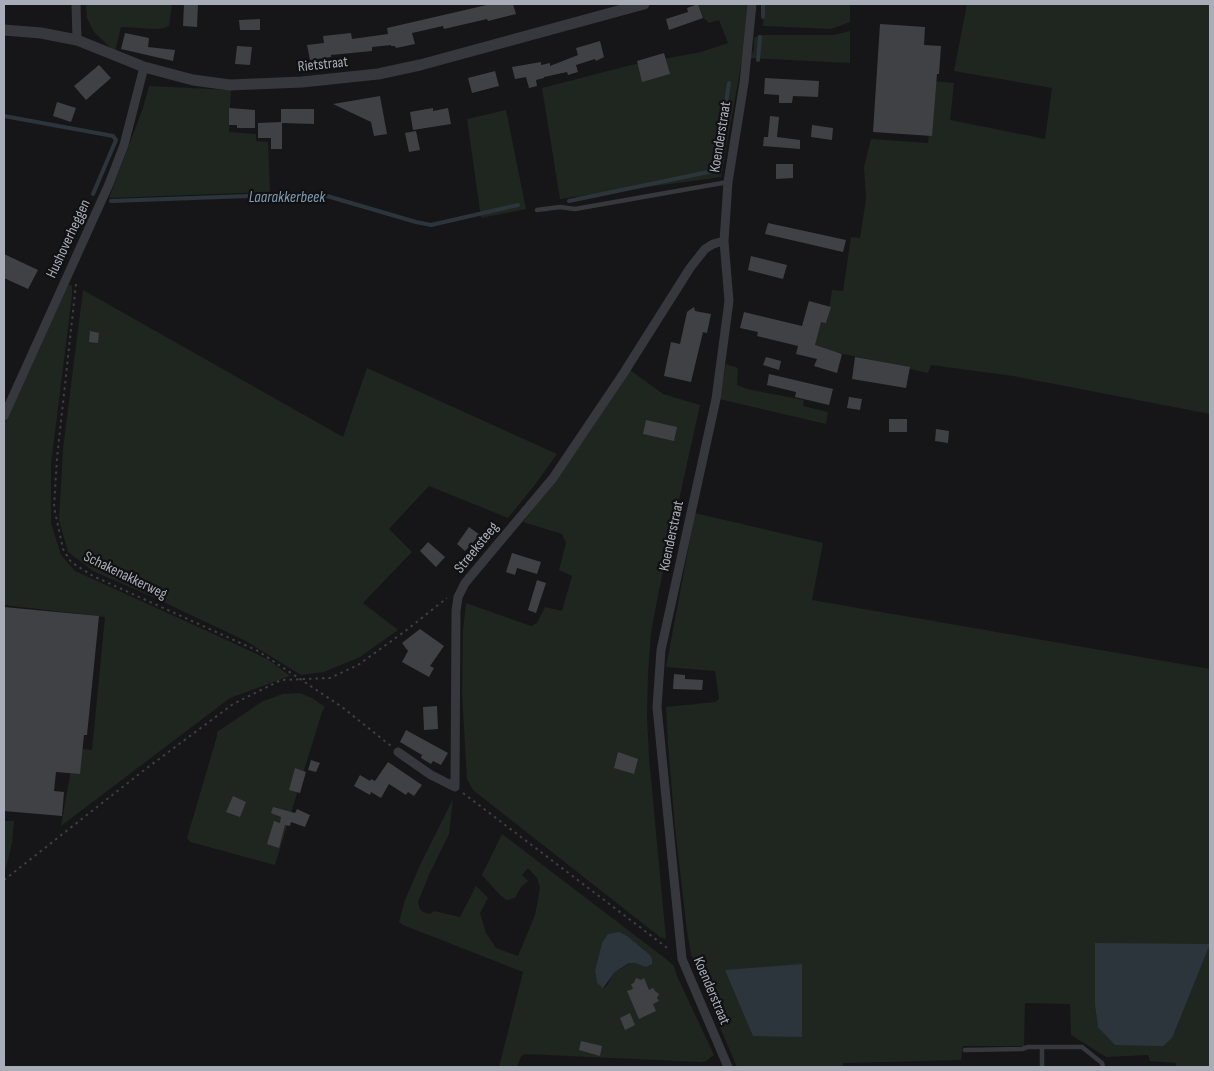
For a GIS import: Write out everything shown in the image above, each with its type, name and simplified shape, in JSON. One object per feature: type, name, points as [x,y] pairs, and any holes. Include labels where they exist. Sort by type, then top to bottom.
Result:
[{"type":"street","points":[[76,4],[77,40]]},
{"type":"street","name":"Rietstraat","points":[[4,30],[41,33],[77,40],[144,67],[193,80],[230,85],[302,82],[378,74],[446,58],[644,4]]},
{"type":"street","name":"Koenderstraat","points":[[728,1067],[682,959],[657,707],[661,650],[716,399],[729,301],[724,241],[728,182],[744,83],[752,4]]},
{"type":"street","name":"Hushoverheggen","points":[[4,416],[109,184],[124,145],[144,67]]},
{"type":"street","name":"Streeksteeg","points":[[454,787],[456,611],[458,597],[465,584],[553,478],[623,374],[690,268],[706,248],[724,241]]},
{"type":"street","points":[[398,752],[431,776],[454,787]]},
{"type":"lane","points":[[537,210],[560,207],[575,209],[728,182]]},
{"type":"lane","points":[[965,1050],[1022,1049],[1028,1047],[1082,1048],[1102,1063],[1103,1067]]},
{"type":"lane","points":[[1042,1047],[1042,1067]]},
{"type":"path","name":"Schakenakkerweg","points":[[71,268],[76,278],[57,458],[54,507],[63,549],[71,562],[93,576],[258,651],[302,679]]},
{"type":"path","points":[[4,880],[232,704],[280,680],[330,678],[358,665],[450,596]]},
{"type":"path","points":[[302,679],[342,707],[398,752]]},
{"type":"path","points":[[454,787],[682,959]]},
{"type":"shaded area","points":[[86,4],[172,4],[169,26],[156,29],[121,27],[115,52],[94,32],[87,18]]},
{"type":"shaded area","points":[[698,4],[747,4],[746,37],[721,177],[560,199],[542,88],[631,65],[701,52],[728,43],[719,20],[709,23],[703,17]]},
{"type":"shaded area","points":[[764,4],[850,4],[850,22],[831,29],[763,26]]},
{"type":"shaded area","points":[[967,4],[1210,4],[1210,414],[1013,376],[931,365],[928,373],[813,347],[817,320],[827,322],[832,290],[843,291],[851,237],[860,238],[866,199],[864,167],[871,139],[928,143],[933,81],[954,83],[950,120],[1045,139],[1052,88],[954,71]]},
{"type":"shaded area","points":[[850,31],[850,63],[749,58],[754,50],[754,38],[759,35],[834,35]]},
{"type":"shaded area","points":[[149,86],[231,90],[229,132],[256,134],[256,141],[268,142],[270,192],[109,198],[143,108]]},
{"type":"shaded area","points":[[506,110],[526,209],[481,218],[467,119]]},
{"type":"shaded area","points":[[68,284],[72,286],[72,296],[51,464],[51,523],[61,555],[75,571],[269,660],[290,676],[230,698],[61,826],[75,748],[92,750],[105,617],[4,605],[4,425]]},
{"type":"shaded area","points":[[83,290],[343,437],[367,368],[557,454],[508,518],[429,486],[389,529],[412,552],[363,603],[398,630],[360,657],[324,672],[301,675],[246,641],[93,571],[68,552],[59,520],[63,449]]},
{"type":"shaded area","points":[[726,364],[738,368],[737,385],[747,389],[804,400],[803,406],[828,412],[826,424],[719,399]]},
{"type":"shaded area","points":[[630,370],[663,394],[700,405],[659,590],[651,633],[648,674],[649,758],[666,939],[660,937],[473,790],[467,779],[462,694],[463,630],[466,603],[531,626],[537,623],[545,607],[562,611],[572,576],[559,570],[566,543],[562,534],[523,522],[584,440]]},
{"type":"shaded area","points":[[695,513],[823,543],[812,600],[1210,669],[1210,1067],[1176,1067],[1176,1063],[1150,1061],[1148,1055],[1106,1057],[1071,1035],[1070,1004],[1025,1003],[1024,1046],[963,1046],[961,1060],[843,1063],[843,1067],[737,1067],[704,990],[691,954],[675,828],[668,745],[666,707],[715,702],[719,699],[715,671],[666,667]],"holes":[[[1095,943],[1098,1027],[1095,1006]]]},
{"type":"shaded area","points":[[300,693],[312,698],[325,707],[275,865],[190,842],[187,838],[217,732],[263,701],[283,694]]},
{"type":"shaded area","points":[[453,799],[449,834],[418,902],[423,912],[430,914],[434,911],[460,917],[476,886],[488,898],[480,913],[486,933],[496,948],[518,956],[535,915],[540,888],[537,878],[528,868],[522,875],[528,881],[521,887],[515,898],[507,900],[482,875],[502,834],[674,966],[714,1055],[706,1061],[700,1062],[525,1054],[521,1056],[517,1067],[499,1067],[523,972],[399,922],[405,900]],"holes":[[[602,943],[642,967],[635,963],[630,963],[615,972],[605,988],[597,983],[595,970]]]},
{"type":"shaded area","points":[[4,821],[14,821],[12,843],[6,868],[4,869]]},
{"type":"shaded area","points":[[619,932],[627,936],[650,955],[652,964],[646,967],[629,963],[615,972],[603,988],[597,983],[595,970],[602,943],[608,934]]},
{"type":"shaded area","points":[[1095,943],[1210,944],[1172,1038],[1163,1046],[1115,1045],[1098,1027],[1095,1006]]},
{"type":"shaded area","points":[[802,964],[802,1037],[753,1036],[725,970]]},
{"type":"building","points":[[184,4],[198,4],[197,27],[183,26]]},
{"type":"building","points":[[491,4],[513,4],[516,14],[488,21],[487,19],[444,29],[443,26],[412,33],[415,44],[396,48],[391,45],[372,47],[372,51],[331,55],[331,57],[310,60],[307,45],[324,43],[323,36],[351,33],[352,39],[388,34],[387,28]]},
{"type":"building","points":[[698,4],[703,18],[669,30],[666,19],[688,12],[687,8]]},
{"type":"building","points":[[260,19],[260,30],[240,30],[239,20]]},
{"type":"building","points":[[880,24],[925,27],[924,45],[941,46],[932,136],[873,132]]},
{"type":"building","points":[[125,33],[149,38],[148,47],[175,50],[173,61],[121,49]]},
{"type":"building","points":[[600,41],[604,57],[596,61],[595,59],[576,65],[578,72],[568,75],[567,72],[544,77],[536,80],[537,86],[529,88],[526,77],[515,79],[512,67],[541,62],[541,65],[550,63],[550,66],[578,55],[576,48]]},
{"type":"building","points":[[237,46],[252,47],[250,65],[235,64]]},
{"type":"building","points":[[664,53],[670,74],[642,82],[637,61]]},
{"type":"building","points":[[99,65],[111,78],[86,100],[74,86]]},
{"type":"building","points":[[495,71],[499,86],[472,93],[468,78]]},
{"type":"building","points":[[765,78],[819,81],[818,97],[793,96],[792,103],[779,103],[779,95],[764,94]]},
{"type":"building","points":[[380,96],[387,134],[374,136],[371,122],[333,104]]},
{"type":"building","points":[[57,102],[76,108],[71,122],[53,116]]},
{"type":"building","points":[[229,108],[255,110],[255,128],[237,128],[237,125],[229,125]]},
{"type":"building","points":[[433,108],[433,111],[448,108],[451,124],[413,130],[410,112]]},
{"type":"building","points":[[281,109],[314,109],[314,124],[282,123],[282,149],[271,149],[271,138],[258,138],[258,123],[281,122]]},
{"type":"building","points":[[770,116],[779,117],[777,137],[800,140],[800,149],[763,146],[764,137],[768,137]]},
{"type":"building","points":[[812,125],[833,128],[832,140],[811,137]]},
{"type":"building","points":[[416,131],[420,150],[409,152],[405,133]]},
{"type":"building","points":[[776,164],[793,164],[793,178],[776,179]]},
{"type":"building","points":[[768,223],[846,240],[843,252],[765,234]]},
{"type":"building","points":[[4,254],[38,270],[28,289],[4,278]]},
{"type":"building","points":[[751,256],[787,265],[783,279],[748,270]]},
{"type":"building","points":[[809,301],[831,307],[826,323],[821,322],[815,345],[842,354],[837,373],[814,366],[817,359],[796,354],[798,346],[757,336],[758,332],[740,328],[744,312],[802,326]]},
{"type":"building","points":[[694,307],[695,311],[711,314],[707,333],[703,332],[691,382],[664,376],[671,342],[680,344],[687,312]]},
{"type":"building","points":[[90,331],[99,333],[98,343],[89,342]]},
{"type":"building","points":[[766,357],[781,361],[779,370],[763,365]]},
{"type":"building","points":[[855,357],[910,367],[906,388],[852,379]]},
{"type":"building","points":[[769,374],[833,389],[829,405],[795,397],[796,392],[767,385]]},
{"type":"building","points":[[849,397],[862,399],[860,410],[847,408]]},
{"type":"building","points":[[889,419],[907,419],[907,432],[889,432]]},
{"type":"building","points":[[646,420],[677,427],[674,441],[643,434]]},
{"type":"building","points":[[936,429],[949,431],[948,443],[935,441]]},
{"type":"building","points":[[469,527],[480,535],[465,551],[457,544]]},
{"type":"building","points":[[428,542],[445,557],[436,567],[420,551]]},
{"type":"building","points":[[512,553],[541,562],[537,574],[517,568],[515,575],[506,572]]},
{"type":"building","points":[[537,580],[546,583],[536,613],[528,610]]},
{"type":"building","points":[[4,607],[99,616],[87,735],[84,735],[80,774],[56,772],[54,791],[64,792],[62,816],[4,811]]},
{"type":"building","points":[[420,629],[444,646],[430,666],[434,668],[429,677],[402,662],[408,651],[402,643]]},
{"type":"building","points":[[674,674],[685,675],[685,679],[703,680],[702,690],[673,689]]},
{"type":"building","points":[[437,706],[438,729],[424,730],[423,707]]},
{"type":"building","points":[[406,730],[448,753],[441,765],[433,761],[431,764],[421,758],[422,755],[400,742]]},
{"type":"building","points":[[618,752],[638,759],[634,774],[614,768]]},
{"type":"building","points":[[311,760],[320,763],[316,772],[308,770]]},
{"type":"building","points":[[388,762],[422,785],[414,796],[408,792],[406,795],[389,784],[381,798],[371,792],[370,795],[354,786],[360,775],[370,781],[371,779],[375,781]]},
{"type":"building","points":[[295,768],[306,772],[300,793],[289,790]]},
{"type":"building","points":[[233,796],[246,802],[240,817],[226,812]]},
{"type":"building","points":[[273,807],[295,813],[297,809],[310,815],[305,827],[291,822],[290,826],[285,825],[279,848],[267,844],[274,821],[280,823],[281,817],[271,813]]},
{"type":"building","points":[[636,978],[641,980],[644,978],[649,990],[653,988],[659,994],[657,998],[659,1001],[653,1004],[656,1011],[639,1019],[627,991],[633,989],[631,984],[634,983]]},
{"type":"building","points":[[630,1013],[635,1025],[625,1030],[620,1018]]},
{"type":"building","points":[[581,1041],[602,1046],[600,1056],[579,1050]]},
{"type":"waterway","name":"Laarakkerbeek","points":[[763,4],[763,17]]},
{"type":"waterway","name":"Laarakkerbeek","points":[[758,60],[760,37]]},
{"type":"waterway","name":"Laarakkerbeek","points":[[725,109],[729,83]]},
{"type":"waterway","name":"Laarakkerbeek","points":[[4,116],[113,136],[116,140],[93,194]]},
{"type":"waterway","name":"Laarakkerbeek","points":[[569,201],[713,171],[715,169],[722,127]]},
{"type":"waterway","name":"Laarakkerbeek","points":[[111,201],[304,194],[327,196],[431,225],[518,205]]}]
